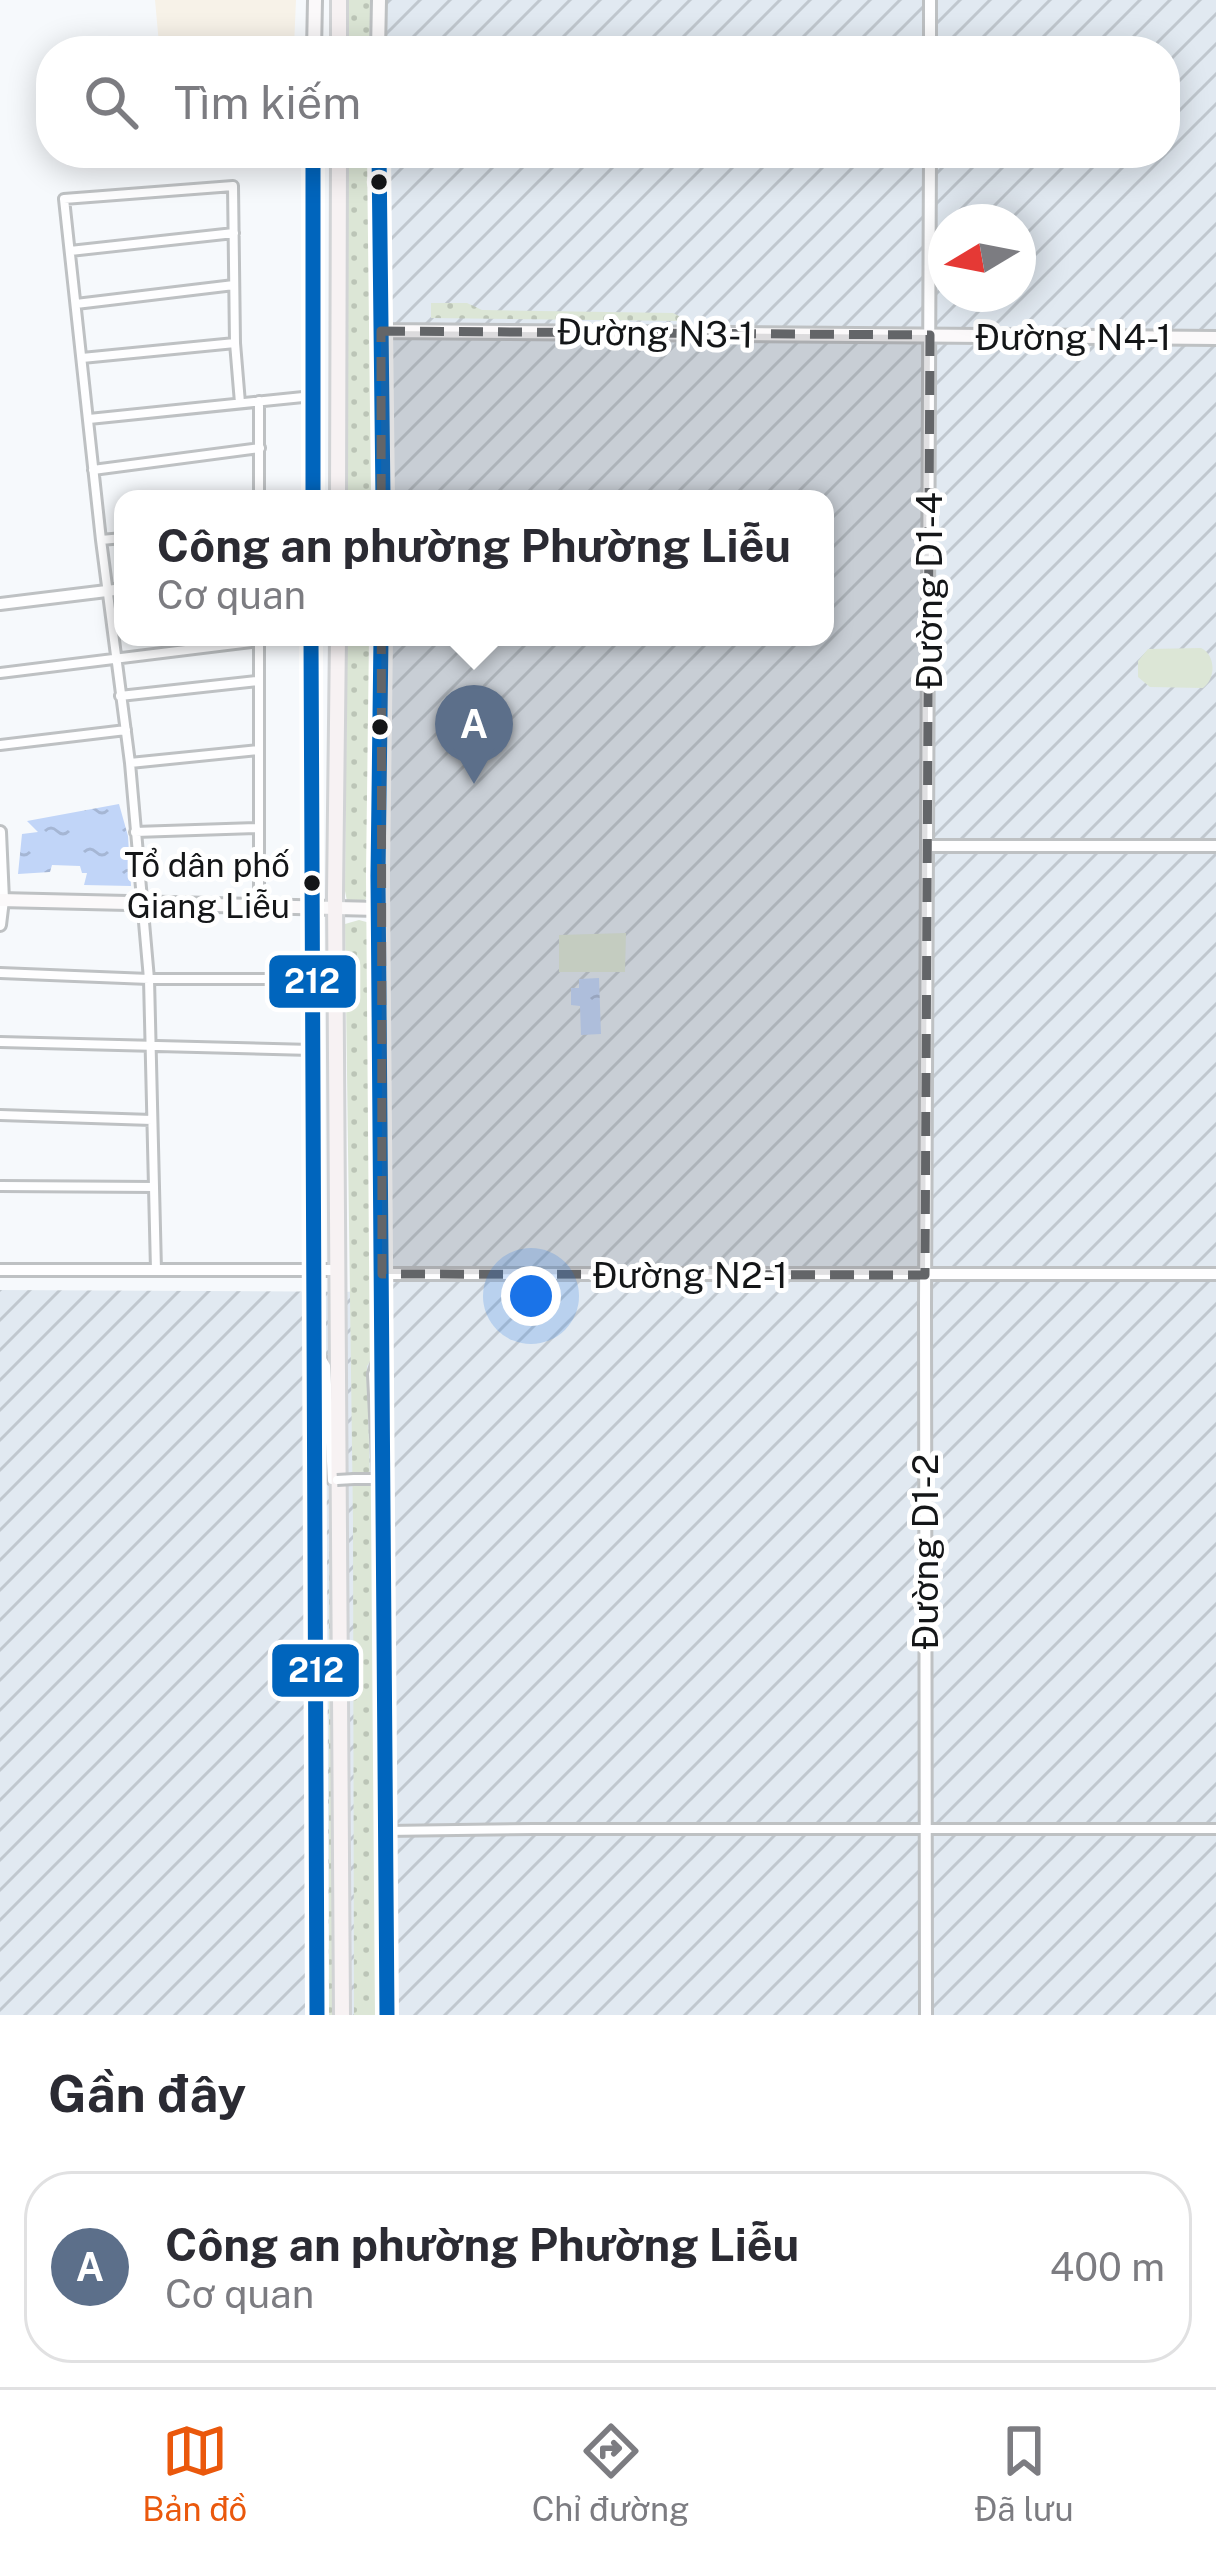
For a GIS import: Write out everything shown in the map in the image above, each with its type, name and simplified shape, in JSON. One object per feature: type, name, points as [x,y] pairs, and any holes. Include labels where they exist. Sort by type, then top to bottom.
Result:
[{"type":"highway","points":[[336,36],[339,0]]},
{"type":"highway","points":[[338,490],[339,168]]},
{"type":"highway","points":[[338,646],[335,909],[342,2015]]},
{"type":"main road","points":[[314,36],[315,0]]},
{"type":"main road","points":[[378,36],[379,0]]},
{"type":"main road","points":[[313,490],[314,168]]},
{"type":"main road","points":[[379,168],[383,490]]},
{"type":"main road","name":"Đường N3-1","points":[[381,331],[930,335]]},
{"type":"main road","name":"Đường N4-1","points":[[930,335],[1216,338]]},
{"type":"main road","points":[[311,646],[317,2015]]},
{"type":"main road","points":[[381,646],[378,909],[386,2015]]},
{"type":"main road","points":[[2,900],[378,909]]},
{"type":"street","points":[[931,0],[931,36]]},
{"type":"street","name":"Đường D1-4","points":[[925,1275],[930,168]]},
{"type":"street","points":[[114,583],[101,541],[64,199],[233,186],[240,403]]},
{"type":"street","points":[[70,251],[234,233]]},
{"type":"street","points":[[76,304],[234,285]]},
{"type":"street","points":[[82,358],[235,343]]},
{"type":"street","points":[[89,419],[314,395]]},
{"type":"street","points":[[259,401],[259,490]]},
{"type":"street","points":[[93,470],[260,448]]},
{"type":"street","points":[[101,541],[114,539]]},
{"type":"street","points":[[0,604],[114,589]]},
{"type":"street","points":[[116,646],[149,979],[156,1270]]},
{"type":"street","points":[[0,673],[209,646]]},
{"type":"street","points":[[259,646],[259,905]]},
{"type":"street","points":[[120,696],[257,681]]},
{"type":"street","points":[[0,745],[126,730]]},
{"type":"street","points":[[130,763],[258,750]]},
{"type":"street","points":[[135,832],[258,828]]},
{"type":"street","points":[[0,832],[0,925]]},
{"type":"street","points":[[928,846],[1216,846]]},
{"type":"street","points":[[0,973],[312,979]]},
{"type":"street","points":[[0,1042],[314,1050]]},
{"type":"street","points":[[0,1115],[152,1120]]},
{"type":"street","points":[[0,1186],[154,1187]]},
{"type":"street","points":[[0,1270],[339,1270]]},
{"type":"street","name":"Đường N2-1","points":[[382,1274],[1216,1274]]},
{"type":"street","name":"Đường D1-2","points":[[925,1275],[926,2015]]},
{"type":"street","points":[[315,1347],[326,1366],[332,1480],[378,1479],[373,1374],[382,1349]]},
{"type":"street","points":[[386,1832],[1216,1829]]},
{"type":"highlighted area","points":[[381,331],[930,335],[925,1275],[382,1274]]},
{"type":"shaded area","points":[[155,0],[296,0],[294,36],[158,36]]},
{"type":"shaded area","points":[[387,0],[1216,0],[1216,2015],[0,2015],[0,1290],[391,1292],[388,646],[834,646],[834,490],[387,490],[387,168],[1180,168],[1180,36],[387,36]]},
{"type":"green space","points":[[347,0],[372,0],[372,36],[348,36]]},
{"type":"green space","points":[[348,168],[372,168],[373,490],[348,490]]},
{"type":"green space","points":[[431,303],[467,303],[482,310],[673,313],[683,318],[431,318]]},
{"type":"green space","points":[[347,646],[372,646],[370,896],[362,902],[347,901]]},
{"type":"green space","points":[[1201,648],[1212,667],[1203,688],[1150,687],[1138,677],[1138,661],[1148,649]]},
{"type":"green space","points":[[359,920],[371,927],[375,1354],[367,1366],[370,1484],[376,1485],[379,2015],[354,2015],[345,924]]},
{"type":"green space","points":[[626,933],[625,972],[559,972],[559,935]]},
{"type":"green space","points":[[329,1485],[335,1485],[334,2015],[329,2015]]},
{"type":"water","points":[[119,804],[128,836],[131,886],[84,885],[87,873],[80,866],[52,865],[50,872],[18,874],[22,834],[38,832],[27,821]]},
{"type":"water","points":[[599,978],[601,1034],[581,1035],[580,1006],[571,1005],[571,988],[579,988],[579,979]]},
{"type":"transit line","name":"212","points":[[313,168],[313,490]]},
{"type":"transit line","name":"212","points":[[379,168],[383,490]]},
{"type":"transit line","name":"212","points":[[311,646],[317,2015]]},
{"type":"transit line","name":"212","points":[[381,646],[378,876],[387,2015]]},
{"type":"place","name":"Công an phường Phường Liễu","points":[[474,784]]},
{"type":"place","name":"Tổ dân phố Giang Liễu","points":[[312,883]]}]
